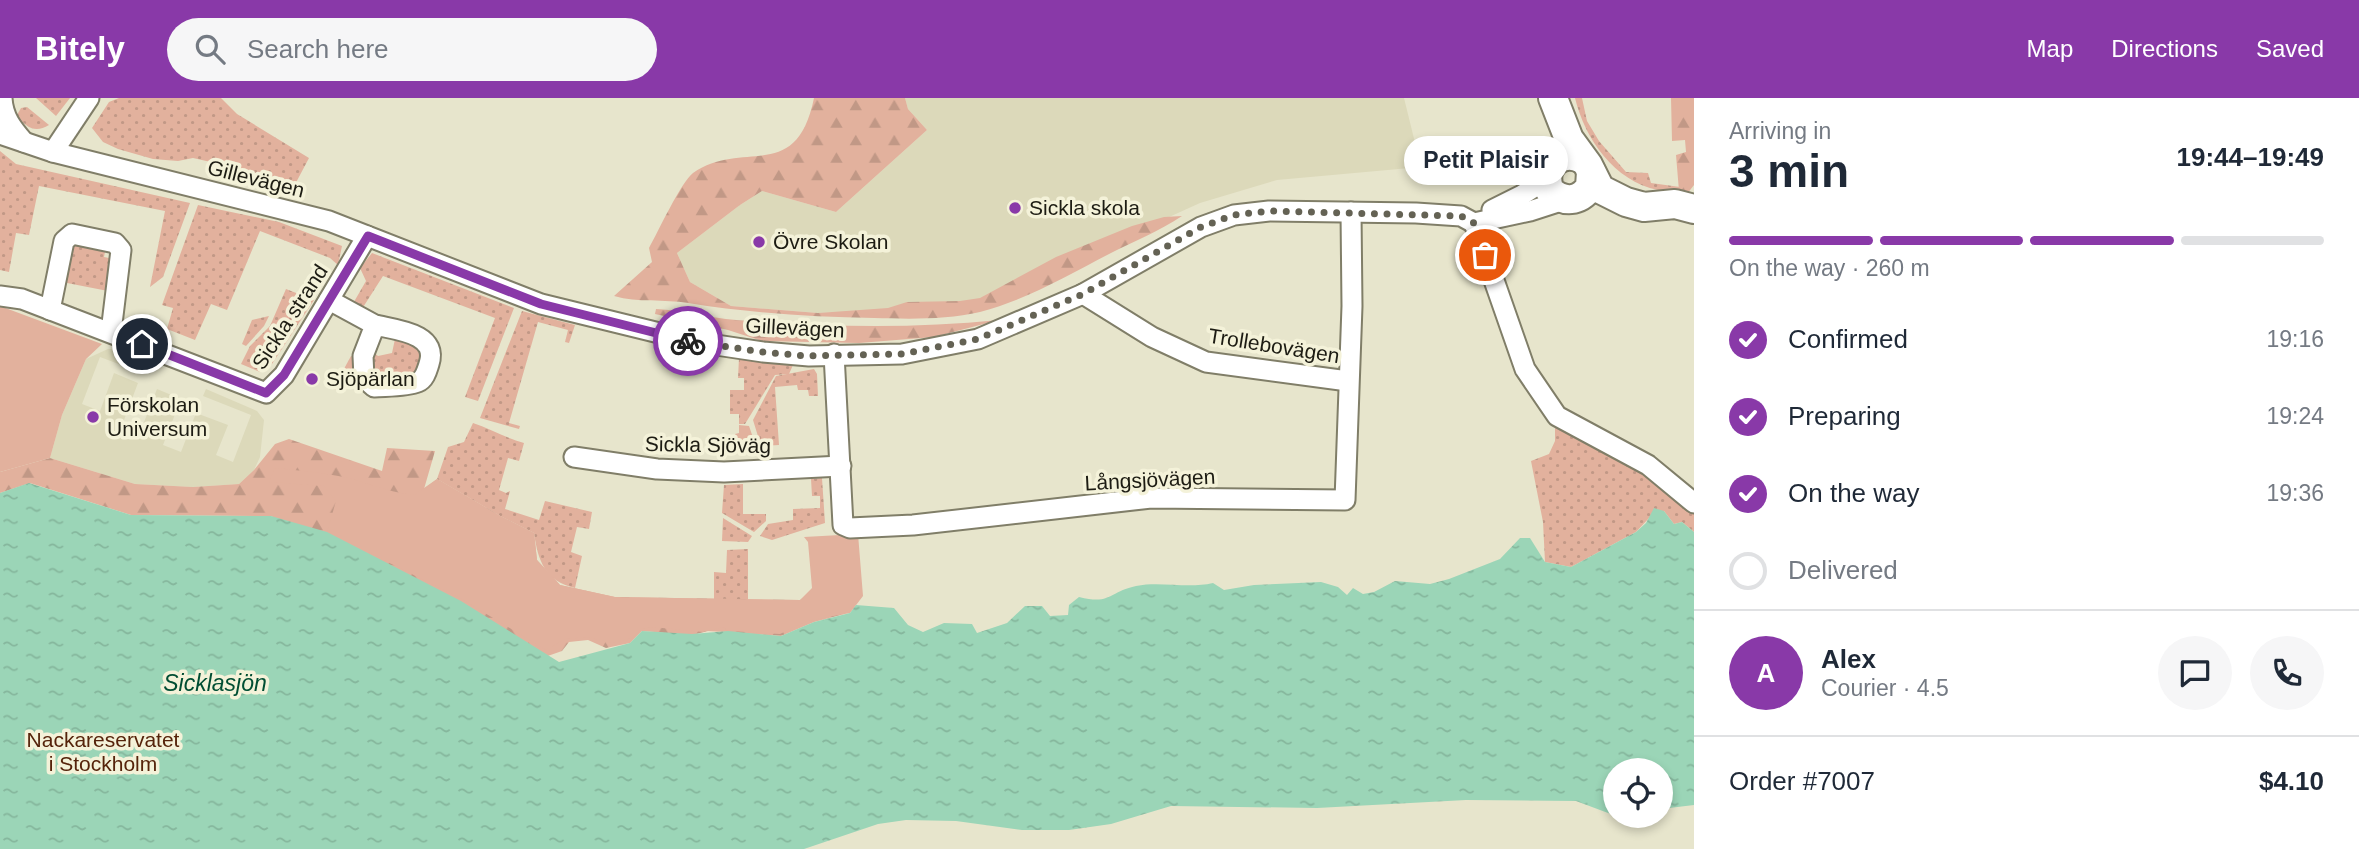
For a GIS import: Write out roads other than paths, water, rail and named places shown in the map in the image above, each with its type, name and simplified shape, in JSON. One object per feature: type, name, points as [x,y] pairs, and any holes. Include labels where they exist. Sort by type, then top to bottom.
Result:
[{"type":"main road","points":[[1547,98],[1559,186]]},
{"type":"main road","points":[[1553,98],[1569,139],[1600,189],[1626,202],[1644,207],[1675,204],[1694,209]]},
{"type":"main road","points":[[1559,186],[1561,157],[1568,155],[1587,166]]},
{"type":"main road","points":[[1559,186],[1590,187],[1587,166]]},
{"type":"main road","points":[[1559,186],[1600,210],[1631,218],[1650,221],[1694,214]]},
{"type":"street","points":[[2,98],[3,111],[27,145]]},
{"type":"street","points":[[52,152],[89,98]]},
{"type":"street","name":"Gillevägen","points":[[0,134],[52,152],[328,221],[541,304],[696,342],[749,351],[808,356],[902,354],[978,339],[1083,294],[1201,227],[1234,215],[1269,211],[1351,212],[1461,216],[1474,223],[1530,211],[1559,186]]},
{"type":"street","points":[[1559,186],[1474,223],[1525,369],[1557,416],[1648,465],[1694,503]]},
{"type":"street","name":"Långsjövägen","points":[[834,354],[844,526],[850,528],[913,525],[1151,498],[1345,500],[1352,306],[1351,212]]},
{"type":"street","points":[[50,310],[64,241],[72,234],[115,243],[121,250],[111,332]]},
{"type":"street","name":"Sickla strand","points":[[0,296],[22,299],[266,393],[284,375],[368,236]]},
{"type":"street","name":"Trollebovägen","points":[[1083,294],[1152,337],[1206,362],[1348,381]]},
{"type":"street","points":[[329,300],[375,325]]},
{"type":"street","name":"Sickla Sjöväg","points":[[574,457],[657,468],[724,472],[841,466]]},
{"type":"water","name":"Sicklasjön","points":[[29,483],[131,515],[271,516],[327,532],[461,601],[559,662],[630,643],[642,631],[692,634],[728,631],[781,636],[814,622],[850,613],[856,605],[894,608],[908,625],[923,632],[944,623],[972,624],[977,633],[1007,623],[1025,606],[1042,606],[1050,616],[1068,615],[1069,605],[1079,597],[1104,599],[1145,585],[1213,583],[1224,590],[1254,585],[1321,582],[1338,587],[1347,595],[1353,588],[1363,594],[1374,592],[1395,581],[1430,584],[1449,579],[1500,559],[1520,538],[1530,538],[1545,562],[1571,567],[1636,532],[1646,523],[1654,508],[1664,511],[1674,524],[1682,522],[1694,532],[1694,805],[1673,808],[1673,758],[1603,758],[1603,811],[1576,801],[1466,800],[1317,808],[1171,806],[1111,824],[1069,830],[1022,830],[956,821],[906,820],[878,824],[804,849],[0,849],[0,493]]},
{"type":"place","name":"Sickla skola","points":[[1015,208]]},
{"type":"place","name":"Övre Skolan","points":[[759,242]]},
{"type":"place","name":"Petit Plaisir","points":[[1485,255]]},
{"type":"place","name":"Sjöpärlan","points":[[312,379]]},
{"type":"place","name":"Förskolan Universum","points":[[93,417]]},
{"type":"park label","name":"Nackareservatet i Stockholm","points":[[103,752]]}]
